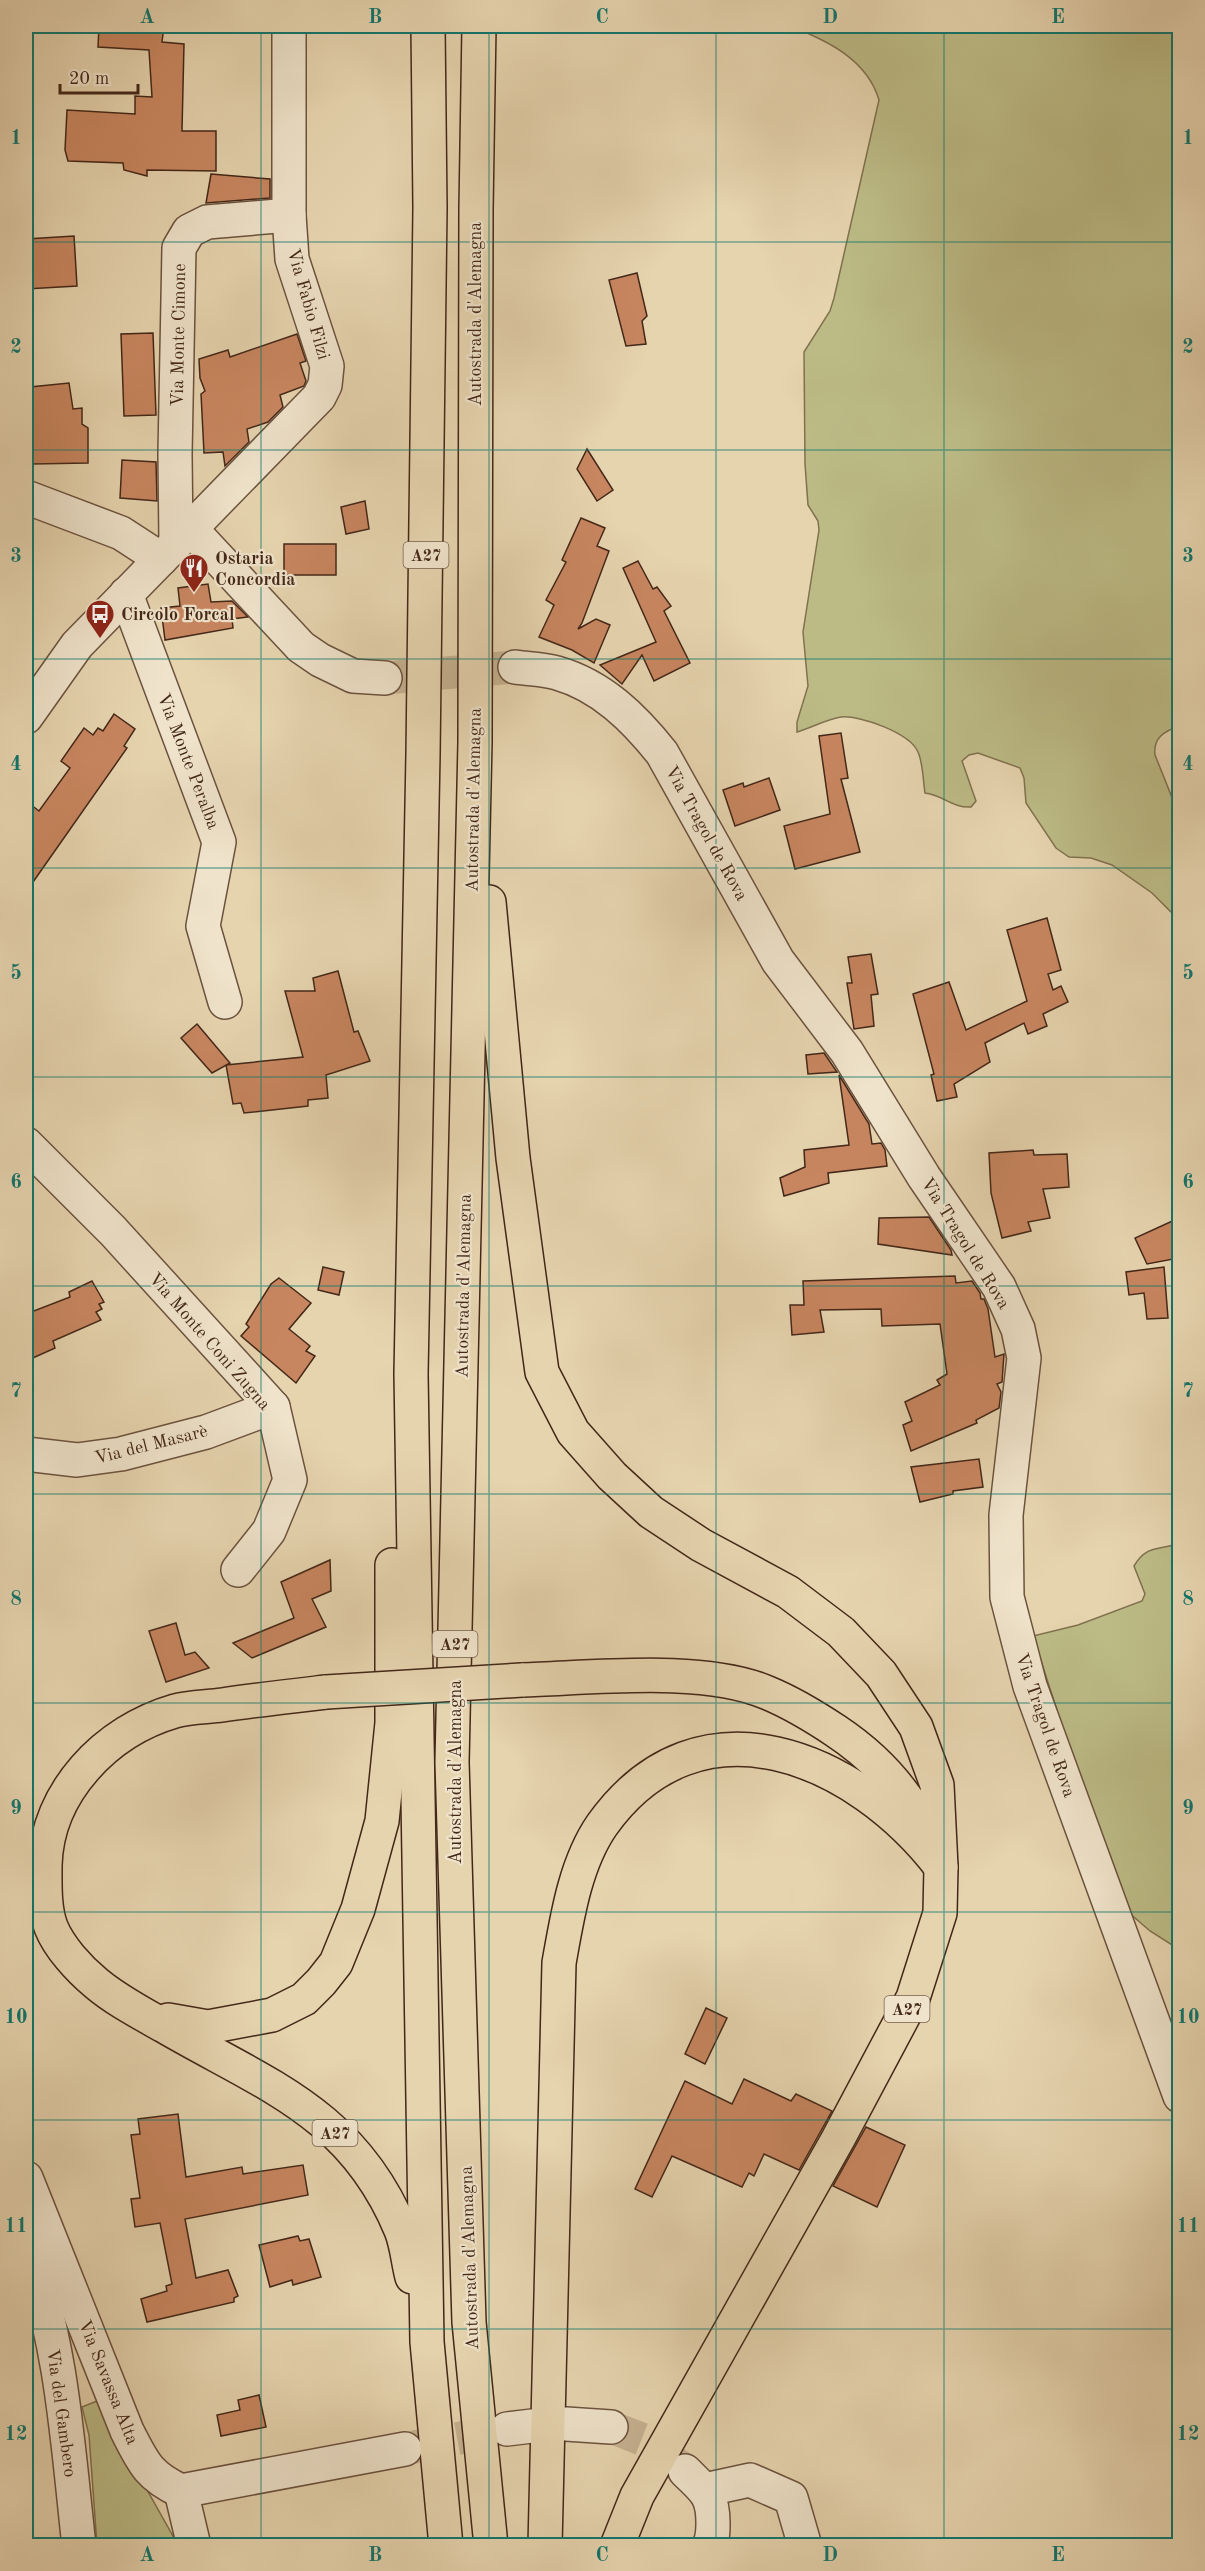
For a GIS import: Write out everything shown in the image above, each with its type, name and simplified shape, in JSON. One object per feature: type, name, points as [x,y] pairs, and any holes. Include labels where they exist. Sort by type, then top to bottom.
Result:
[{"type":"highway","name":"Autostrada d'Alemagna","points":[[428,26],[430,208],[423,754],[411,1374],[427,2342],[446,2546]]},
{"type":"highway","name":"Autostrada d'Alemagna","points":[[479,26],[476,209],[475,742],[452,1762],[469,2322],[491,2546]]},
{"type":"highway","name":"A27","points":[[475,742],[513,1158],[542,1372],[573,1432],[612,1476],[643,1505],[701,1545],[788,1592],[841,1632],[881,1674],[916,1727],[937,1785],[942,1867],[940,1913],[913,1998],[832,2149],[638,2496],[617,2546]]},
{"type":"highway","name":"A27","points":[[138,2011],[186,2025],[208,2027],[272,2015],[304,1999],[336,1963],[344,1946],[358,1909],[382,1821],[392,1723],[392,1521],[411,1374]]},
{"type":"highway","name":"A27","points":[[427,2342],[402,2233],[387,2202],[350,2147],[326,2123],[300,2103],[249,2071],[202,2049],[96,1983],[69,1955],[51,1927],[45,1888],[46,1849],[56,1811],[76,1777],[104,1748],[137,1726],[175,1711],[326,1692],[522,1680],[694,1677],[742,1685],[767,1692],[850,1740],[887,1774],[918,1817],[942,1867]]},
{"type":"highway","points":[[544,2546],[559,1964],[568,1914],[583,1864],[601,1827],[631,1790],[666,1767],[726,1749],[759,1750],[810,1764],[860,1789],[905,1824],[942,1867]]},
{"type":"street","name":"Via Fabio Filzi","points":[[26,717],[77,645],[318,397],[325,386],[327,366],[292,259],[289,215],[289,26]]},
{"type":"street","name":"Via Monte Cimone","points":[[176,544],[175,454],[180,248],[189,231],[207,222],[289,215]]},
{"type":"street","points":[[26,498],[121,533],[176,544],[320,660],[353,676],[385,678]]},
{"type":"street","name":"Via Monte Peralba","points":[[126,594],[219,842],[204,926],[225,1002]]},
{"type":"street","name":"Via Tragol de Rova","points":[[515,667],[556,673],[587,685],[614,702],[638,723],[662,753],[778,961],[847,1052],[924,1178],[999,1287],[1018,1329],[1024,1358],[1006,1515],[1007,1597],[1030,1686],[1179,2096]]},
{"type":"street","name":"Via Monte Coni Zugna","points":[[26,1144],[112,1231],[273,1407],[290,1480],[269,1531],[238,1570]]},
{"type":"street","name":"Via del Masarè","points":[[26,1454],[77,1460],[121,1454],[206,1432],[273,1407]]},
{"type":"street","name":"Via Savassa Alta","points":[[26,2178],[127,2431],[141,2459],[160,2481],[181,2491]]},
{"type":"street","name":"Via del Gambero","points":[[26,2248],[52,2340],[65,2417],[79,2546]]},
{"type":"street","points":[[566,2424],[611,2427]]},
{"type":"street","points":[[194,2546],[181,2491],[405,2449]]},
{"type":"street","points":[[709,2546],[713,2539],[713,2504],[695,2480],[750,2480],[791,2498],[805,2546]]},
{"type":"shaded area","points":[[790,26],[1179,26],[1180,726],[1161,736],[1156,744],[1155,755],[1179,815],[1179,920],[1152,893],[1112,865],[1091,858],[1069,857],[1056,848],[1026,803],[1024,778],[1020,768],[978,753],[969,755],[962,761],[976,801],[971,807],[964,807],[925,793],[918,752],[905,738],[884,727],[860,719],[841,717],[797,732],[797,722],[808,686],[803,632],[819,530],[818,521],[808,505],[805,464],[804,352],[830,311],[834,298],[879,100],[865,73],[855,62],[831,45]]},
{"type":"shaded area","points":[[1179,1543],[1179,1953],[1177,1948],[1150,1931],[1120,1905],[1033,1636],[1078,1625],[1142,1601],[1145,1594],[1134,1566],[1149,1551]]},
{"type":"shaded area","points":[[97,2401],[178,2545],[97,2545],[89,2435],[82,2407]]},
{"type":"building","points":[[99,26],[164,26],[162,42],[184,44],[182,131],[216,131],[216,171],[147,170],[147,176],[124,170],[123,163],[68,161],[65,150],[67,110],[135,114],[135,96],[152,97],[149,50],[98,47]]},
{"type":"building","points":[[211,174],[270,179],[270,198],[206,203]]},
{"type":"building","points":[[74,236],[77,286],[26,289],[26,239]]},
{"type":"building","points":[[637,273],[647,316],[642,321],[646,344],[626,346],[609,280]]},
{"type":"building","points":[[153,333],[156,415],[124,416],[121,334]]},
{"type":"building","points":[[297,334],[306,361],[300,363],[306,381],[304,386],[280,395],[283,407],[268,422],[247,429],[249,442],[225,466],[223,452],[204,453],[201,394],[205,391],[200,378],[199,359],[228,350],[230,357]]},
{"type":"building","points":[[69,383],[73,409],[82,408],[82,424],[88,428],[88,463],[32,464],[30,387]]},
{"type":"building","points":[[587,449],[613,490],[597,501],[577,469]]},
{"type":"building","points":[[122,460],[156,462],[157,501],[120,498]]},
{"type":"building","points":[[365,501],[369,529],[346,534],[341,507]]},
{"type":"building","points":[[581,518],[605,528],[597,546],[609,551],[578,629],[596,619],[610,625],[594,663],[572,650],[539,637],[554,605],[546,600],[566,562],[562,560]]},
{"type":"building","points":[[284,544],[336,544],[336,575],[284,575]]},
{"type":"building","points":[[638,561],[653,589],[657,587],[671,606],[664,611],[690,663],[654,681],[642,655],[622,684],[600,665],[656,642],[623,568]]},
{"type":"building","points":[[208,584],[211,602],[232,601],[248,617],[232,619],[233,628],[165,640],[161,608],[180,606],[178,588]]},
{"type":"building","points":[[114,714],[135,729],[124,746],[127,748],[26,892],[26,801],[39,811],[70,768],[61,761],[84,728],[93,735],[98,728],[103,731]]},
{"type":"building","points":[[841,733],[848,778],[841,779],[860,852],[795,869],[784,826],[830,814],[819,736]]},
{"type":"building","points":[[769,778],[780,810],[735,826],[723,790],[743,783],[744,787]]},
{"type":"building","points":[[1047,918],[1061,970],[1048,974],[1053,990],[1061,986],[1068,1002],[1043,1014],[1047,1026],[1028,1034],[1024,1023],[985,1043],[990,1062],[954,1084],[957,1097],[937,1101],[931,1075],[934,1074],[913,994],[949,982],[966,1030],[1027,1001],[1007,930]]},
{"type":"building","points":[[871,954],[878,994],[871,995],[874,1026],[854,1029],[847,983],[852,983],[848,957]]},
{"type":"building","points":[[338,971],[354,1032],[358,1031],[370,1061],[326,1075],[328,1098],[308,1100],[308,1106],[244,1113],[241,1103],[233,1104],[226,1065],[303,1057],[285,991],[315,991],[313,978]]},
{"type":"building","points":[[197,1024],[230,1063],[212,1073],[181,1038]]},
{"type":"building","points":[[824,1053],[837,1072],[808,1074],[806,1055]]},
{"type":"building","points":[[839,1075],[869,1124],[872,1144],[881,1143],[885,1150],[887,1166],[828,1173],[829,1183],[784,1196],[780,1178],[805,1167],[804,1150],[849,1145]]},
{"type":"building","points":[[1033,1150],[1034,1155],[1067,1154],[1069,1187],[1043,1189],[1050,1218],[1028,1222],[1031,1231],[1002,1238],[991,1193],[989,1153]]},
{"type":"building","points":[[929,1217],[952,1255],[878,1244],[879,1218]]},
{"type":"building","points":[[1179,1218],[1179,1258],[1147,1264],[1135,1238]]},
{"type":"building","points":[[323,1267],[344,1272],[339,1295],[318,1290]]},
{"type":"building","points":[[1164,1267],[1168,1318],[1147,1319],[1144,1293],[1129,1295],[1126,1272]]},
{"type":"building","points":[[955,1276],[956,1283],[972,1281],[981,1299],[984,1299],[988,1309],[995,1357],[1004,1354],[1002,1382],[997,1384],[1001,1392],[999,1408],[976,1420],[977,1423],[911,1451],[903,1425],[912,1421],[905,1402],[940,1385],[937,1380],[947,1374],[940,1324],[882,1326],[881,1309],[820,1310],[824,1332],[792,1335],[790,1305],[804,1305],[803,1281]]},
{"type":"building","points":[[279,1278],[311,1303],[289,1329],[310,1346],[306,1351],[315,1356],[296,1383],[241,1336],[249,1327],[246,1324],[271,1284]]},
{"type":"building","points":[[92,1281],[104,1302],[99,1304],[102,1309],[96,1312],[101,1320],[53,1341],[55,1348],[26,1361],[26,1314],[70,1297],[69,1292]]},
{"type":"building","points":[[979,1459],[983,1487],[953,1491],[953,1494],[920,1502],[911,1467]]},
{"type":"building","points":[[330,1560],[331,1591],[312,1599],[326,1627],[252,1658],[233,1643],[294,1618],[281,1582]]},
{"type":"building","points":[[176,1623],[185,1655],[195,1652],[209,1668],[166,1682],[149,1631]]},
{"type":"building","points":[[706,2008],[727,2018],[705,2064],[685,2054]]},
{"type":"building","points":[[744,2079],[791,2101],[796,2094],[832,2111],[799,2170],[764,2154],[754,2176],[749,2173],[742,2187],[672,2156],[652,2197],[635,2189],[685,2081],[732,2104]]},
{"type":"building","points":[[178,2114],[186,2177],[242,2167],[243,2174],[303,2165],[308,2195],[185,2219],[196,2278],[228,2270],[238,2296],[234,2298],[234,2302],[147,2322],[141,2299],[167,2291],[166,2286],[172,2284],[160,2223],[135,2227],[131,2199],[140,2198],[131,2135],[140,2134],[138,2119]]},
{"type":"building","points":[[866,2127],[905,2145],[877,2207],[833,2186]]},
{"type":"building","points":[[298,2236],[300,2241],[309,2239],[321,2277],[293,2285],[292,2280],[270,2287],[259,2245]]},
{"type":"building","points":[[259,2395],[266,2427],[221,2436],[217,2415],[240,2410],[238,2400]]},
{"type":"tunnel","points":[[385,678],[515,667]]},
{"type":"tunnel","points":[[611,2427],[649,2442],[683,2469]]},
{"type":"tunnel","points":[[409,2448],[507,2429]]},
{"type":"place","name":"Ostaria Concordia","points":[[194,594]]},
{"type":"place","name":"Circolo Forcal","points":[[100,640]]}]
